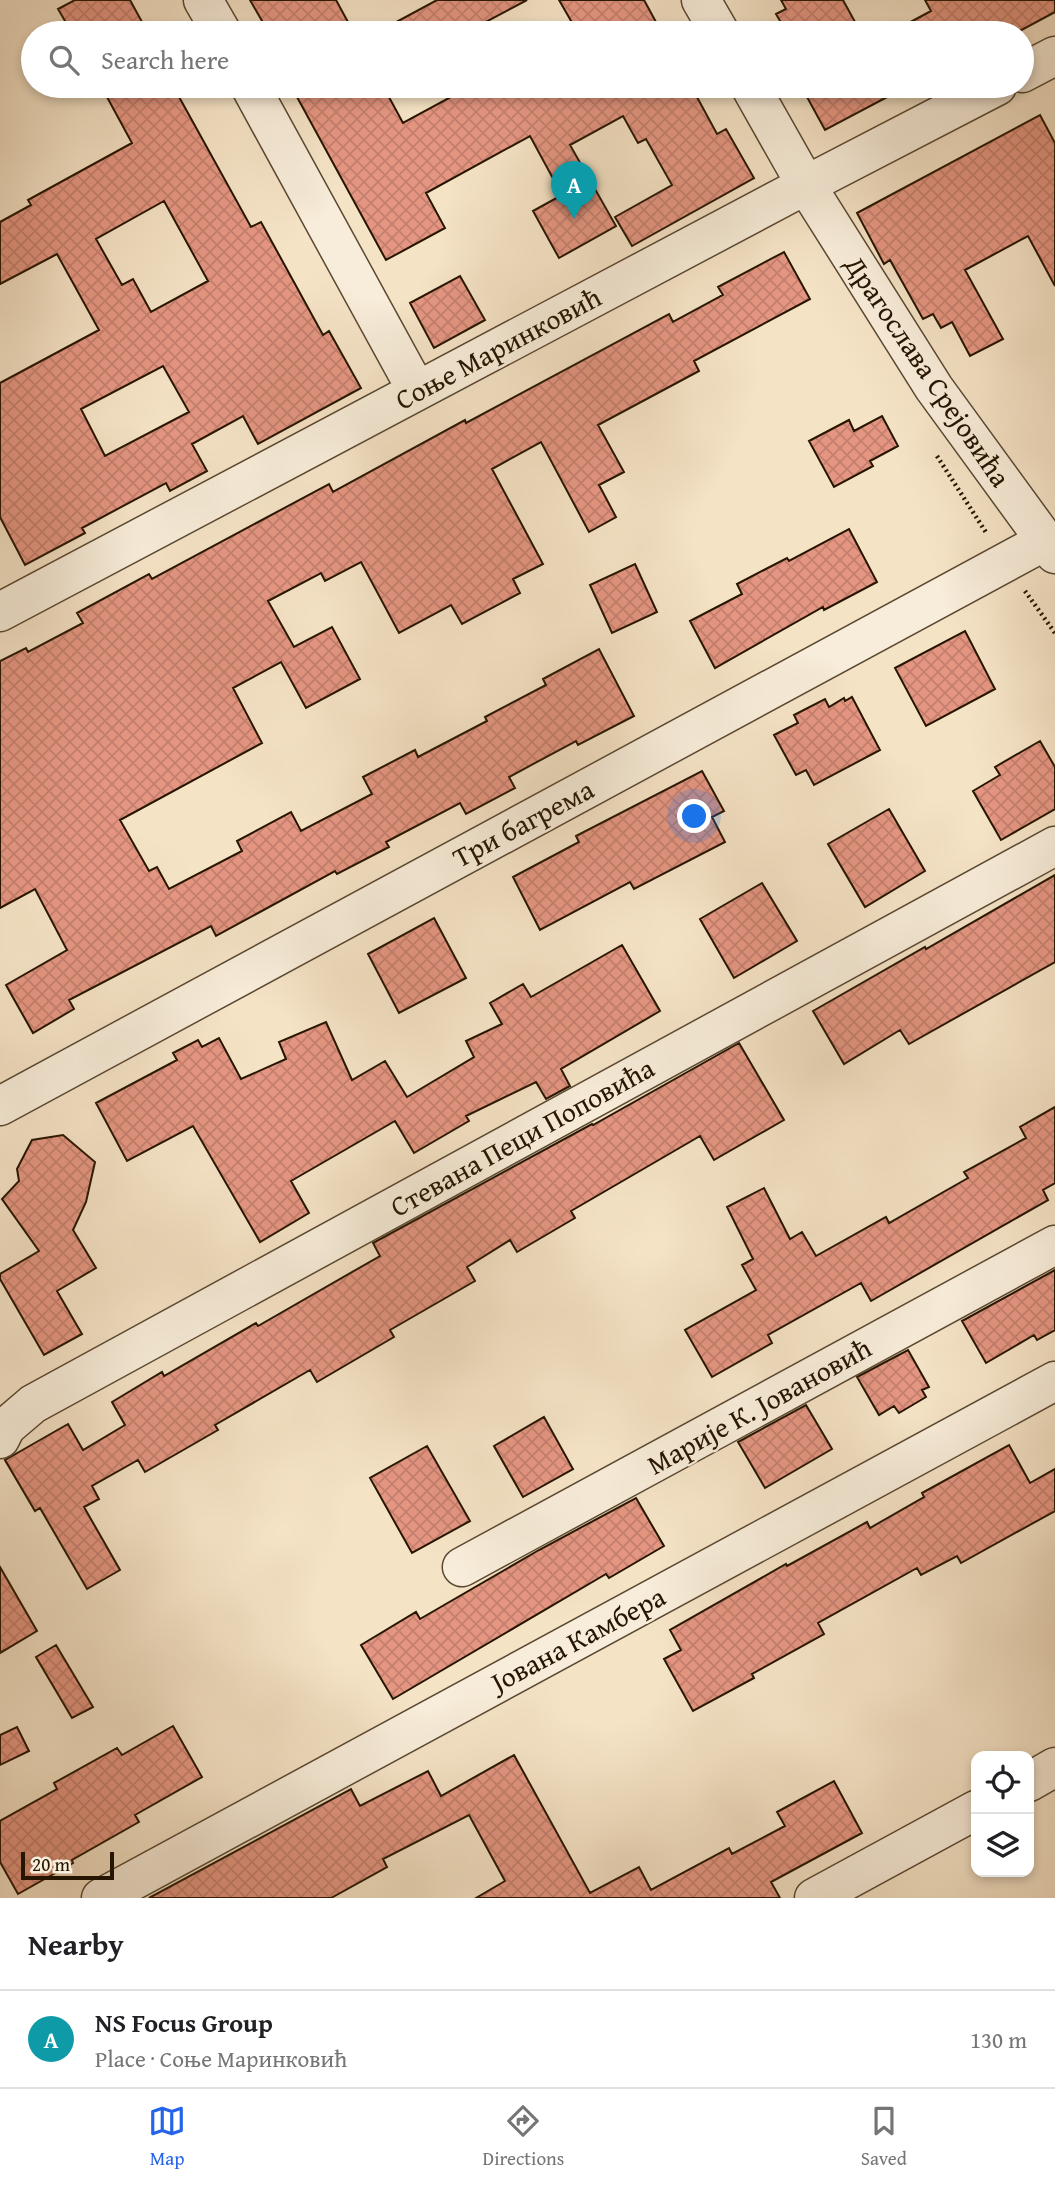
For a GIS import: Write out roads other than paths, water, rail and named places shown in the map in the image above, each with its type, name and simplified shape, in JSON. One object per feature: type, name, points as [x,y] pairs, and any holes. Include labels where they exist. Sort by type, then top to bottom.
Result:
[{"type":"street","points":[[203,0],[215,21]]},
{"type":"street","points":[[701,0],[713,21]]},
{"type":"street","points":[[1034,67],[1055,56]]},
{"type":"street","points":[[257,98],[417,391]]},
{"type":"street","name":"Драгослава Срејовића","points":[[757,98],[806,185],[934,388],[1050,548]]},
{"type":"street","name":"Соње Маринковић","points":[[2,605],[417,391],[974,98]]},
{"type":"street","name":"Три багрема","points":[[0,1106],[1050,548]]},
{"type":"street","name":"Стевана Пеци Поповића","points":[[0,1439],[6,1427],[33,1404],[1055,846]]},
{"type":"street","name":"Марије К. Јовановић","points":[[462,1567],[1055,1245]]},
{"type":"street","name":"Јована Камбера","points":[[101,1898],[1055,1381]]},
{"type":"street","points":[[1034,1779],[1055,1768]]},
{"type":"street","points":[[814,1898],[971,1813]]},
{"type":"place","name":"NS Focus Group","points":[[574,219]]}]
